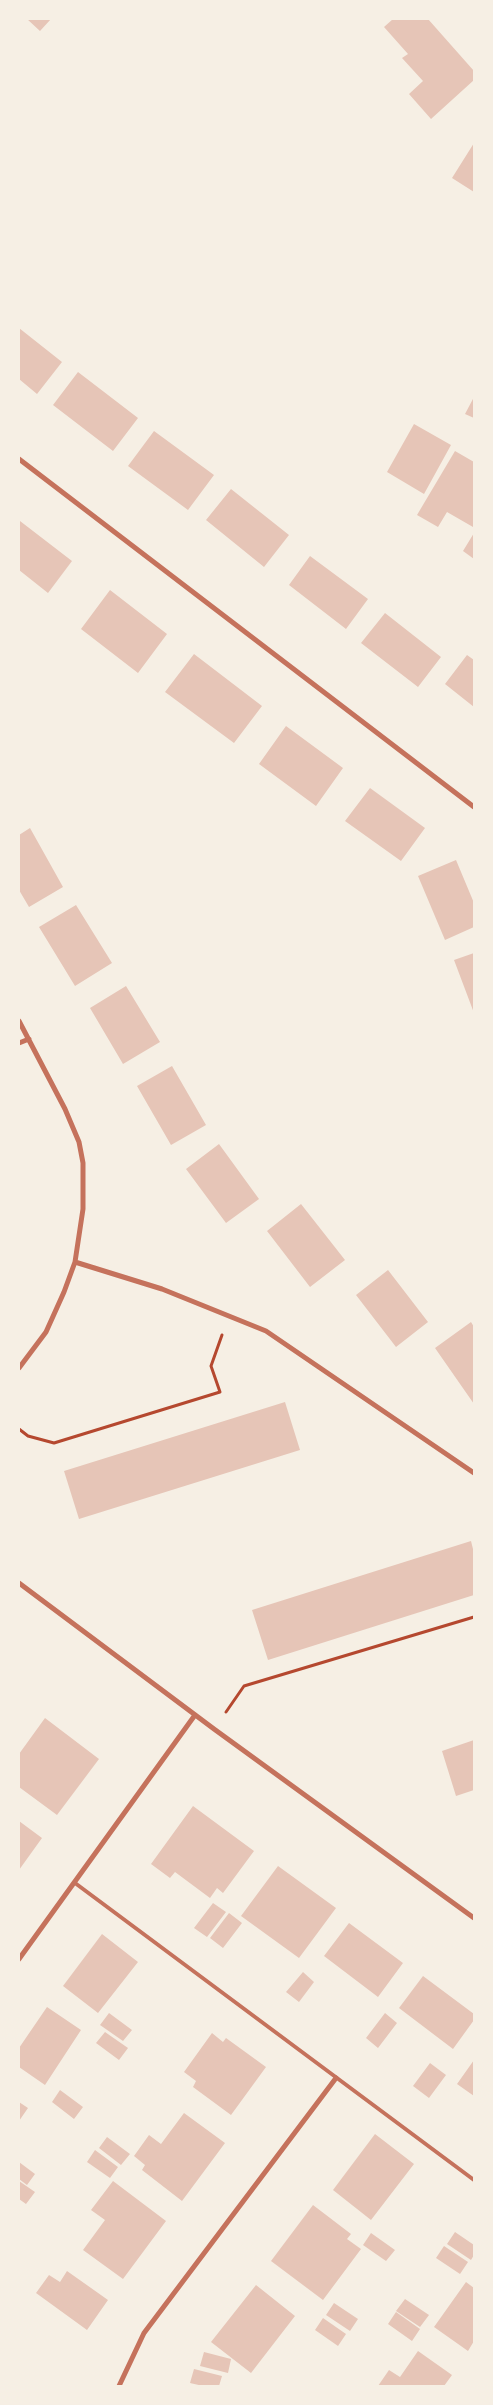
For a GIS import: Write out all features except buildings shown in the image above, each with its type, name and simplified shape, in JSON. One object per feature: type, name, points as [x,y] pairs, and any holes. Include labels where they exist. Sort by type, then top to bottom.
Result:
[{"type":"street","points":[[19,459],[474,807]]},
{"type":"street","points":[[19,1020],[79,1142],[83,1163],[83,1209],[75,1262],[54,1317],[19,1368]]},
{"type":"street","points":[[19,1043],[29,1038]]},
{"type":"street","points":[[75,1262],[162,1290],[266,1331],[474,1473]]},
{"type":"street","points":[[19,1582],[195,1715],[474,1918]]},
{"type":"street","points":[[19,1959],[195,1715]]},
{"type":"street","points":[[119,2386],[144,2333],[336,2078]]},
{"type":"lane","points":[[75,1883],[474,2180]]},
{"type":"path","points":[[19,1429],[28,1436],[54,1443],[220,1392],[211,1366],[228,1316]]},
{"type":"path","points":[[214,1729],[244,1686],[474,1617]]}]
